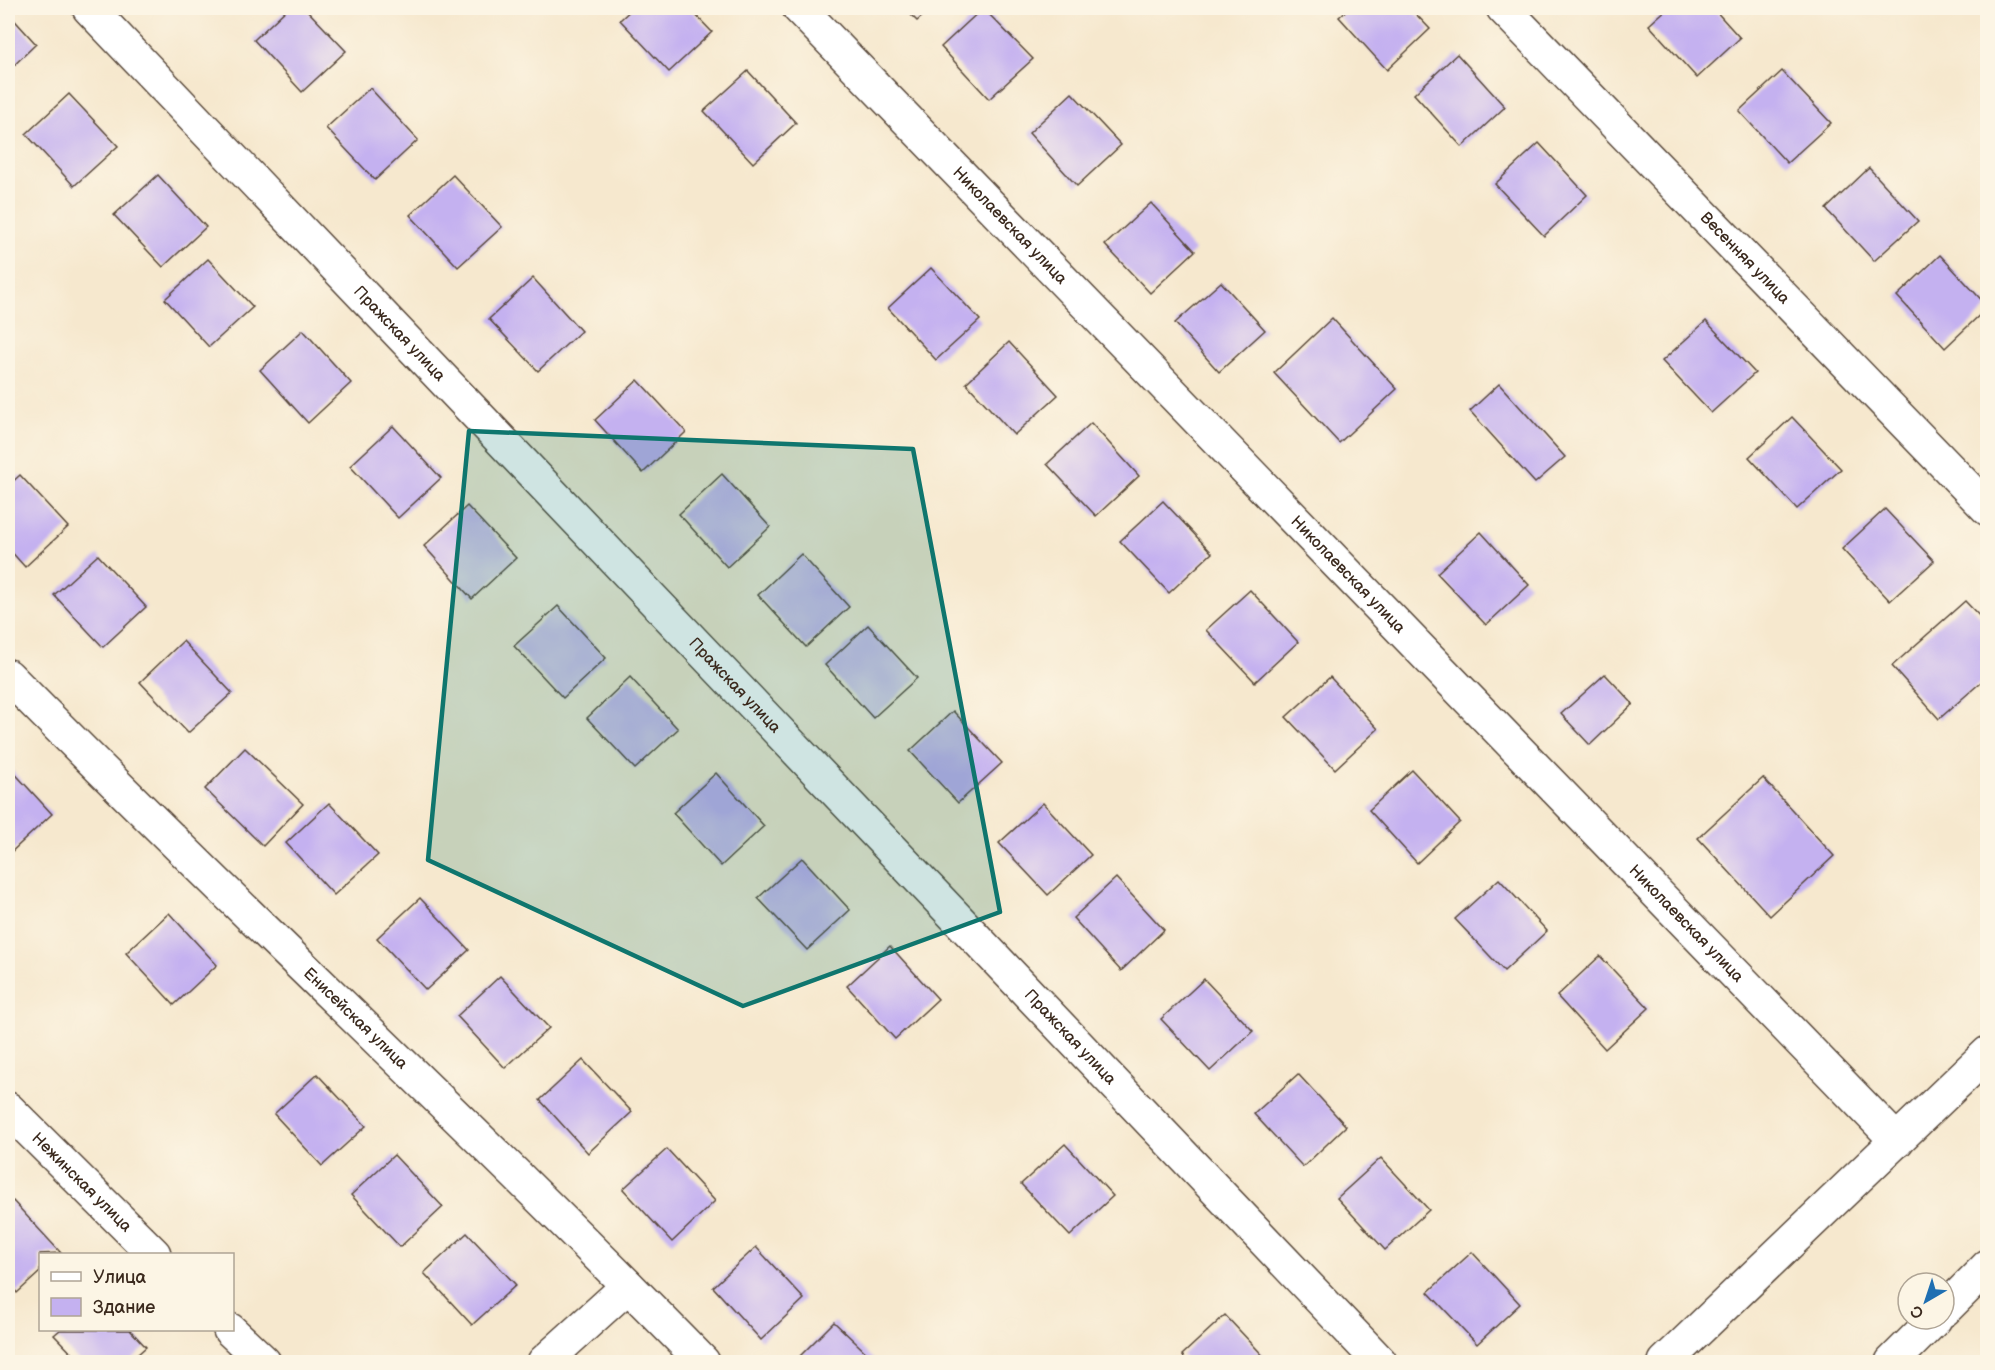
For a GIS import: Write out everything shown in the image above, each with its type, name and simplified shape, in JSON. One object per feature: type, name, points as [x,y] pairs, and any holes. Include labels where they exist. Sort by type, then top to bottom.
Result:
[{"type":"street","name":"Пражская улица","points":[[89,8],[1380,1362]]},
{"type":"street","name":"Николаевская улица","points":[[799,8],[1897,1141]]},
{"type":"street","name":"Весенняя улица","points":[[1503,8],[1988,509]]},
{"type":"street","name":"Енисейская улица","points":[[8,676],[167,837],[628,1286],[703,1362]]},
{"type":"street","points":[[1665,1362],[1988,1053]]},
{"type":"street","name":"Нежинская улица","points":[[8,1109],[153,1253]]},
{"type":"street","points":[[1956,1298],[1988,1266]]},
{"type":"street","points":[[544,1362],[628,1286]]},
{"type":"street","points":[[232,1331],[264,1362]]},
{"type":"street","points":[[1892,1362],[1923,1331]]},
{"type":"highlighted area","points":[[469,431],[913,449],[1000,912],[743,1006],[428,860]]},
{"type":"building","points":[[288,8],[305,8],[346,51],[302,92],[254,40]]},
{"type":"building","points":[[633,8],[689,8],[712,32],[669,72],[620,20]]},
{"type":"building","points":[[904,8],[932,8],[917,21]]},
{"type":"building","points":[[983,8],[1033,59],[989,99],[941,47]]},
{"type":"building","points":[[1349,8],[1410,8],[1430,29],[1387,70],[1339,17]]},
{"type":"building","points":[[1668,8],[1713,8],[1740,38],[1697,78],[1649,25]]},
{"type":"building","points":[[8,13],[36,44],[8,71]]},
{"type":"building","points":[[1457,54],[1505,107],[1462,147],[1414,94]]},
{"type":"building","points":[[748,71],[796,123],[753,163],[704,111]]},
{"type":"building","points":[[1782,71],[1831,123],[1787,163],[1739,111]]},
{"type":"building","points":[[370,88],[418,140],[375,180],[326,128]]},
{"type":"building","points":[[1072,93],[1121,145],[1077,186],[1029,133]]},
{"type":"building","points":[[69,94],[118,146],[74,186],[26,134]]},
{"type":"building","points":[[1539,143],[1587,195],[1544,236],[1495,184]]},
{"type":"building","points":[[1869,168],[1918,221],[1874,261],[1826,209]]},
{"type":"building","points":[[158,175],[206,227],[163,267],[114,215]]},
{"type":"building","points":[[453,175],[502,227],[458,267],[410,215]]},
{"type":"building","points":[[1151,203],[1195,251],[1150,293],[1105,245]]},
{"type":"building","points":[[1940,255],[1988,307],[1945,348],[1897,296]]},
{"type":"building","points":[[208,259],[253,307],[209,347],[165,299]]},
{"type":"building","points":[[931,268],[980,320],[936,360],[888,308]]},
{"type":"building","points":[[533,278],[581,331],[538,371],[489,319]]},
{"type":"building","points":[[1221,282],[1265,330],[1219,372],[1175,323]]},
{"type":"building","points":[[1332,318],[1397,389],[1339,443],[1274,373]]},
{"type":"building","points":[[1706,321],[1755,373],[1711,413],[1662,361]]},
{"type":"building","points":[[303,330],[351,383],[308,423],[260,370]]},
{"type":"building","points":[[1009,342],[1058,395],[1014,435],[966,383]]},
{"type":"building","points":[[638,380],[686,432],[643,473],[595,420]]},
{"type":"building","points":[[1499,384],[1565,457],[1535,483],[1470,411]]},
{"type":"building","points":[[1792,417],[1841,469],[1797,509],[1749,457]]},
{"type":"building","points":[[1091,423],[1139,476],[1096,516],[1047,464]]},
{"type":"building","points":[[393,426],[441,478],[398,518],[350,466]]},
{"type":"building","points":[[722,474],[770,527],[727,567],[679,514]]},
{"type":"building","points":[[20,475],[68,527],[25,567],[8,548],[8,486]]},
{"type":"building","points":[[1163,501],[1212,553],[1169,593],[1120,541]]},
{"type":"building","points":[[467,506],[516,558],[472,599],[424,546]]},
{"type":"building","points":[[1885,509],[1934,561],[1890,601],[1842,549]]},
{"type":"building","points":[[1481,532],[1529,585],[1486,625],[1437,573]]},
{"type":"building","points":[[801,554],[849,607],[806,647],[758,595]]},
{"type":"building","points":[[98,555],[146,607],[103,647],[54,595]]},
{"type":"building","points":[[1250,590],[1298,642],[1255,682],[1206,630]]},
{"type":"building","points":[[1965,601],[1988,625],[1988,676],[1939,719],[1892,666]]},
{"type":"building","points":[[558,606],[606,658],[563,698],[514,646]]},
{"type":"building","points":[[868,625],[917,678],[873,718],[825,665]]},
{"type":"building","points":[[183,641],[232,693],[188,733],[140,682]]},
{"type":"building","points":[[1605,674],[1633,704],[1590,745],[1561,714]]},
{"type":"building","points":[[630,677],[678,729],[635,769],[587,718]]},
{"type":"building","points":[[1330,677],[1378,729],[1335,769],[1286,717]]},
{"type":"building","points":[[953,711],[1002,763],[958,803],[910,751]]},
{"type":"building","points":[[245,748],[303,804],[263,846],[205,789]]},
{"type":"building","points":[[8,766],[52,814],[8,855]]},
{"type":"building","points":[[1412,770],[1460,822],[1417,863],[1369,810]]},
{"type":"building","points":[[716,773],[764,826],[721,866],[673,813]]},
{"type":"building","points":[[1763,778],[1834,856],[1770,916],[1698,838]]},
{"type":"building","points":[[329,803],[378,855],[334,895],[286,843]]},
{"type":"building","points":[[1043,803],[1091,855],[1048,895],[999,843]]},
{"type":"building","points":[[802,858],[850,910],[807,950],[758,898]]},
{"type":"building","points":[[1116,878],[1164,930],[1121,971],[1073,918]]},
{"type":"building","points":[[1499,879],[1547,931],[1504,971],[1455,919]]},
{"type":"building","points":[[420,898],[469,950],[426,990],[377,938]]},
{"type":"building","points":[[169,913],[217,965],[174,1005],[126,953]]},
{"type":"building","points":[[890,946],[938,999],[895,1039],[847,986]]},
{"type":"building","points":[[1600,956],[1649,1008],[1605,1049],[1557,996]]},
{"type":"building","points":[[500,976],[549,1028],[505,1068],[457,1016]]},
{"type":"building","points":[[1204,979],[1253,1031],[1210,1071],[1161,1019]]},
{"type":"building","points":[[583,1060],[632,1112],[588,1153],[540,1100]]},
{"type":"building","points":[[317,1074],[366,1126],[322,1166],[274,1114]]},
{"type":"building","points":[[1298,1074],[1346,1126],[1303,1167],[1254,1114]]},
{"type":"building","points":[[1065,1144],[1113,1196],[1070,1236],[1021,1184]]},
{"type":"building","points":[[667,1149],[715,1201],[672,1242],[623,1189]]},
{"type":"building","points":[[394,1155],[443,1207],[400,1247],[351,1195]]},
{"type":"building","points":[[1381,1158],[1429,1210],[1385,1250],[1337,1198]]},
{"type":"building","points":[[13,1201],[61,1253],[39,1253],[39,1273],[17,1293],[8,1282],[8,1205]]},
{"type":"building","points":[[467,1233],[516,1285],[472,1325],[424,1273]]},
{"type":"building","points":[[756,1247],[804,1299],[761,1340],[713,1287]]},
{"type":"building","points":[[1472,1252],[1520,1304],[1477,1344],[1428,1292]]},
{"type":"building","points":[[1225,1315],[1269,1362],[1188,1362],[1182,1355]]},
{"type":"building","points":[[834,1322],[876,1362],[794,1362]]},
{"type":"building","points":[[59,1331],[131,1331],[146,1347],[129,1362],[80,1362],[54,1335]]}]
